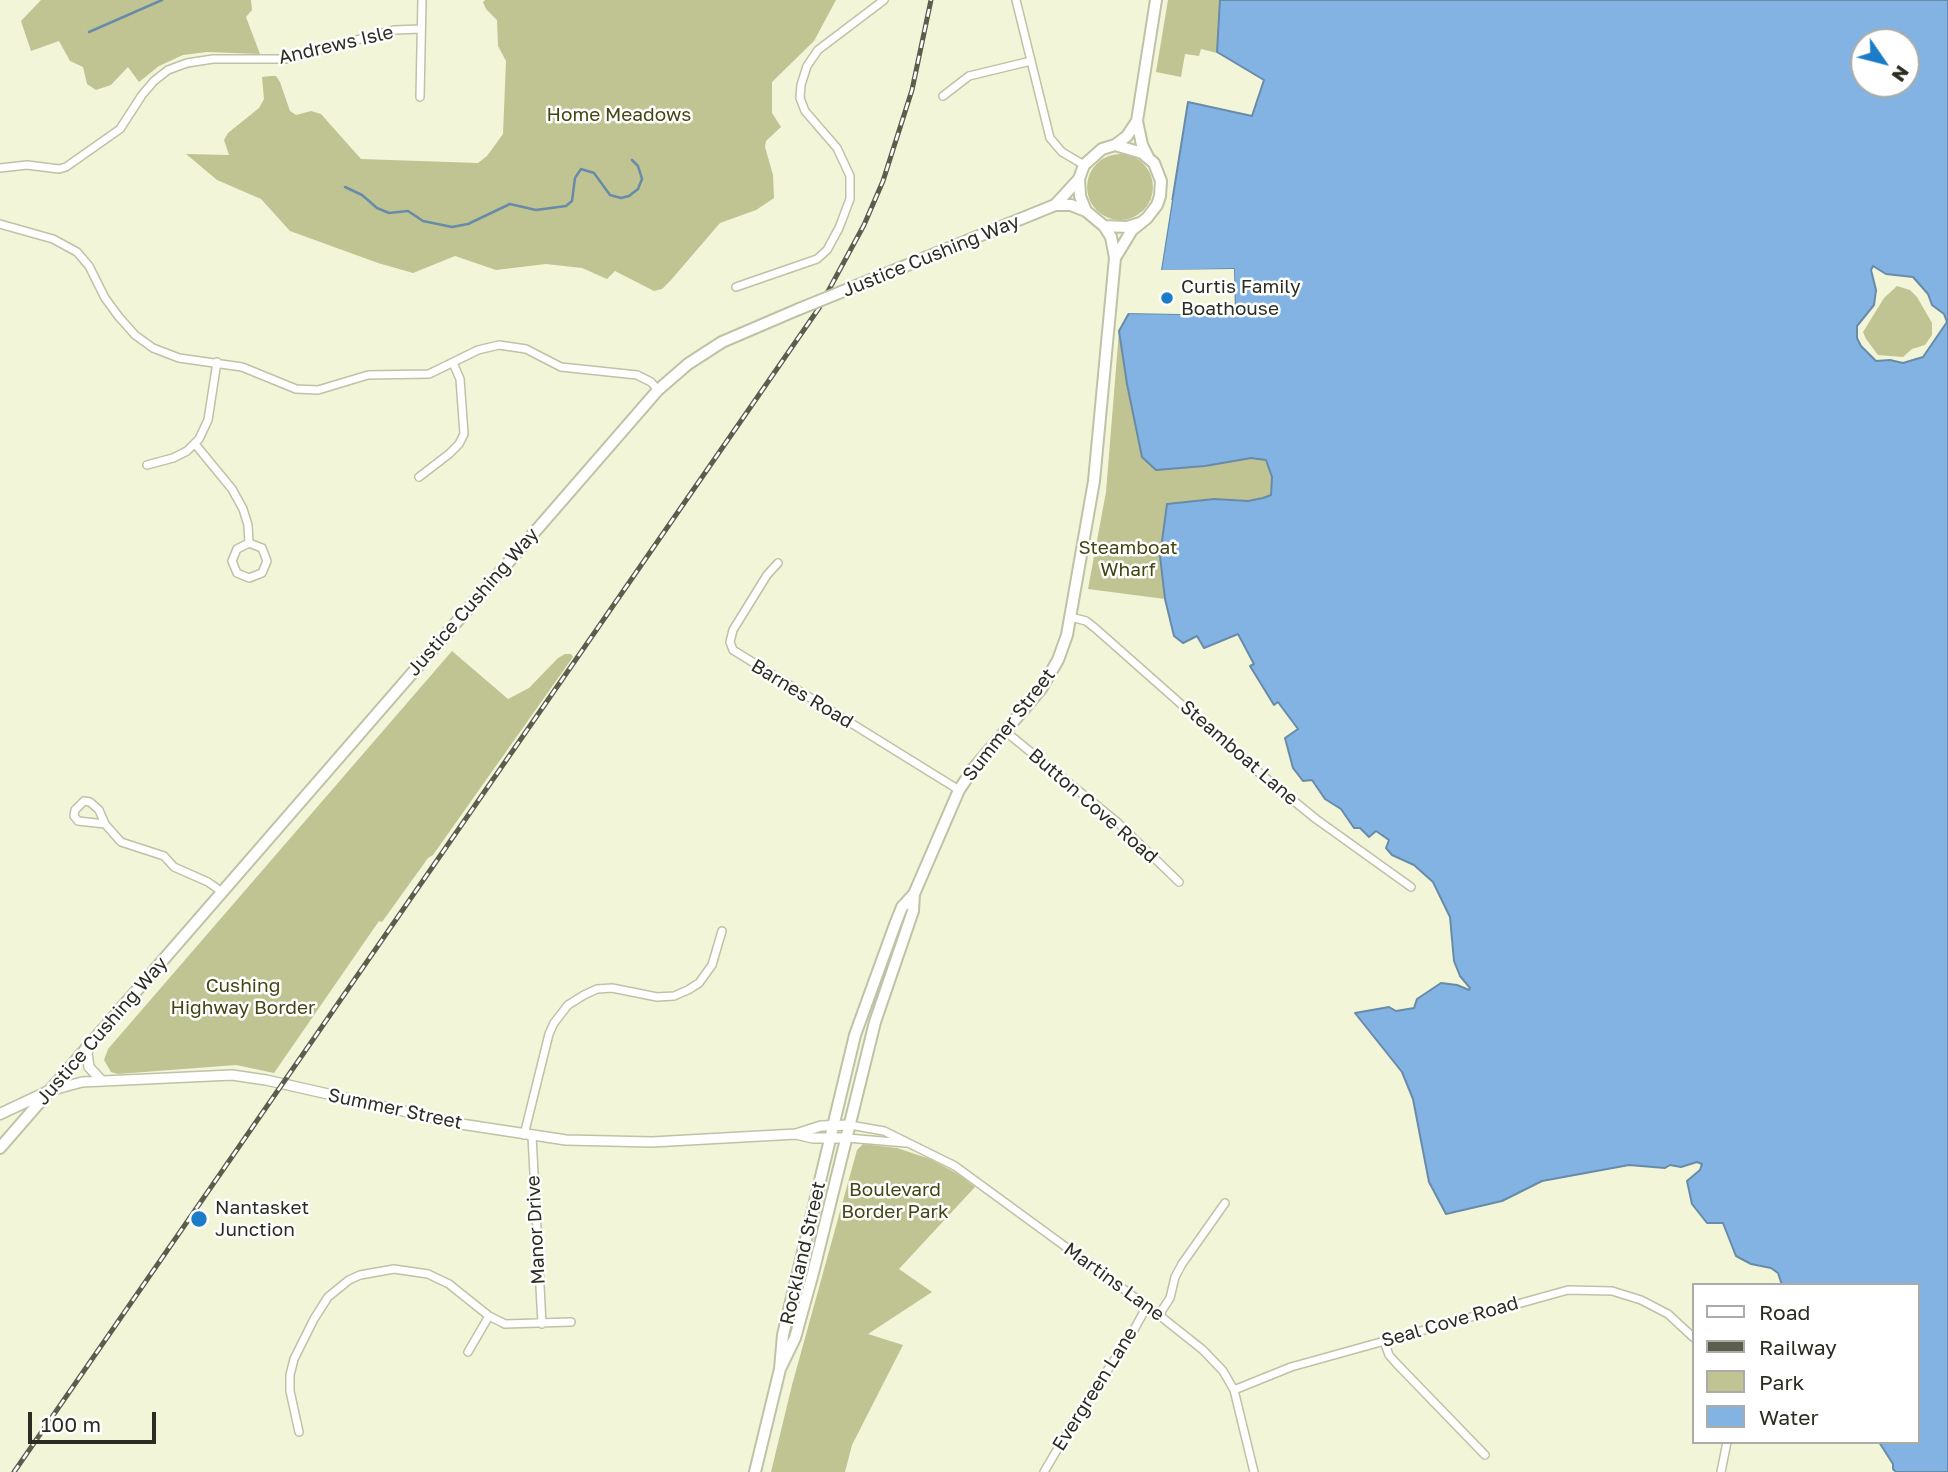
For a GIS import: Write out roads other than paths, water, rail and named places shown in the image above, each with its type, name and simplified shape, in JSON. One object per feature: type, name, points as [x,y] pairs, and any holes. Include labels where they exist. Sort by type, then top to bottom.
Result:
[{"type":"main road","points":[[1055,205],[1072,205],[1086,211],[1104,226],[1127,227],[1140,223],[1153,212],[1160,196],[1159,174],[1142,145],[1137,121],[1156,0]]},
{"type":"main road","points":[[1086,211],[1080,196],[1079,178],[1084,165],[1102,149],[1115,145],[1127,136],[1137,121]]},
{"type":"main road","points":[[1115,145],[1136,150],[1148,157]]},
{"type":"main road","name":"Justice Cushing Way","points":[[0,1148],[659,390],[682,369],[741,332],[1055,205],[1079,178]]},
{"type":"main road","name":"Summer Street","points":[[1115,258],[1128,235],[1140,223]]},
{"type":"main road","name":"Summer Street","points":[[830,1138],[855,1035],[902,907],[914,894],[959,790],[973,769],[1035,698],[1053,671],[1062,650],[1071,617],[1094,481],[1115,258],[1111,237],[1104,226]]},
{"type":"main road","name":"Summer Street","points":[[847,1138],[875,1022],[913,911],[914,894]]},
{"type":"main road","name":"Summer Street","points":[[0,1114],[50,1091]]},
{"type":"main road","name":"Rockland Street","points":[[755,1472],[780,1369],[783,1335],[830,1138]]},
{"type":"main road","name":"Rockland Street","points":[[780,1369],[795,1338],[847,1138]]},
{"type":"street","name":"Andrews Isle","points":[[420,97],[422,0]]},
{"type":"street","points":[[736,287],[817,259],[827,250],[839,228],[850,200],[850,176],[837,148],[805,111],[800,98],[802,79],[818,50],[884,0]]},
{"type":"street","points":[[1016,0],[1050,138],[1062,152],[1084,165]]},
{"type":"street","name":"Andrews Isle","points":[[0,169],[27,165],[59,169],[66,167],[120,130],[154,80],[187,62],[213,59],[286,59],[394,30],[421,29]]},
{"type":"street","points":[[943,96],[969,76],[1031,61]]},
{"type":"street","points":[[0,224],[54,239],[77,252],[89,266],[111,307],[128,328],[147,345],[179,358],[251,369],[290,387],[311,391],[360,376],[429,374],[483,348],[511,346],[526,349],[561,367],[637,375],[651,382],[659,390]]},
{"type":"street","points":[[146,465],[173,458],[195,444],[206,425],[217,362]]},
{"type":"street","points":[[419,477],[449,454],[464,434],[460,379],[453,363]]},
{"type":"street","points":[[195,444],[238,498],[247,519],[249,543]]},
{"type":"street","points":[[249,543],[262,548],[267,561],[262,573],[249,578],[237,573],[232,561],[237,549],[249,543]]},
{"type":"street","name":"Barnes Road","points":[[778,563],[767,575],[733,630],[730,642],[733,650],[959,790]]},
{"type":"street","name":"Steamboat Lane","points":[[1071,617],[1086,621],[1095,628],[1269,782],[1411,887]]},
{"type":"street","name":"Button Cove Road","points":[[1006,732],[1117,822],[1179,882]]},
{"type":"street","points":[[105,824],[124,844],[162,855],[174,867],[208,882],[222,892]]},
{"type":"street","name":"Manor Drive","points":[[542,1324],[528,1135],[549,1034],[554,1023],[568,1005],[597,989],[657,997],[681,993],[699,983],[707,972],[715,957],[722,931]]},
{"type":"street","points":[[89,1045],[89,1067],[102,1081]]},
{"type":"street","name":"Summer Street","points":[[50,1091],[82,1082],[197,1075],[246,1076],[461,1125],[584,1141],[625,1142],[796,1134],[813,1138],[847,1138]]},
{"type":"street","name":"Summer Street","points":[[796,1134],[813,1127],[850,1125]]},
{"type":"street","name":"Martins Lane","points":[[850,1125],[884,1131],[955,1166],[1159,1315],[1212,1359],[1234,1390],[1254,1472]]},
{"type":"street","name":"Martins Lane","points":[[847,1138],[910,1143]]},
{"type":"street","points":[[1159,1315],[1170,1298],[1175,1277],[1182,1264],[1225,1203]]},
{"type":"street","points":[[299,1432],[290,1391],[294,1359],[321,1307],[328,1297],[349,1280],[384,1269],[415,1271],[449,1284],[489,1316],[511,1325],[571,1322]]},
{"type":"street","name":"Seal Cove Road","points":[[1234,1390],[1291,1367],[1568,1290],[1598,1289],[1619,1292],[1668,1314],[1692,1336]]},
{"type":"street","name":"Evergreen Lane","points":[[1044,1472],[1147,1306]]},
{"type":"street","points":[[468,1352],[489,1316]]},
{"type":"street","points":[[1384,1341],[1389,1355],[1396,1363],[1485,1455]]},
{"type":"street","points":[[1721,1472],[1727,1444]]},
{"type":"water","points":[[1220,0],[1948,0],[1948,1472],[1896,1472],[1880,1444],[1920,1444],[1920,1283],[1781,1283],[1778,1273],[1771,1268],[1751,1264],[1736,1256],[1723,1223],[1707,1223],[1692,1204],[1687,1181],[1700,1170],[1702,1164],[1697,1162],[1665,1168],[1629,1165],[1542,1181],[1502,1201],[1446,1214],[1429,1182],[1413,1099],[1402,1072],[1355,1013],[1389,1007],[1396,1011],[1414,1008],[1417,999],[1441,983],[1469,990],[1454,961],[1450,917],[1433,882],[1414,865],[1392,855],[1386,848],[1389,840],[1376,831],[1369,837],[1360,828],[1354,828],[1341,809],[1325,799],[1312,780],[1303,781],[1293,768],[1285,738],[1298,729],[1278,702],[1274,705],[1250,666],[1254,664],[1238,634],[1204,648],[1197,636],[1183,643],[1174,636],[1165,599],[1160,556],[1167,504],[1263,498],[1271,495],[1272,477],[1266,460],[1251,458],[1205,466],[1156,470],[1142,457],[1127,384],[1119,331],[1129,313],[1235,315],[1234,269],[1161,271],[1188,102],[1252,116],[1264,80],[1217,52]],"holes":[[[1873,266],[1886,274],[1913,277],[1928,294],[1932,305],[1944,314],[1947,322],[1923,357],[1903,363],[1876,361],[1857,338],[1857,326],[1874,305],[1876,290],[1871,270]]]},
{"type":"waterway","points":[[89,32],[162,0]]},
{"type":"waterway","points":[[345,187],[389,213],[408,211],[423,221],[452,227],[468,224],[510,204],[536,210],[566,206],[572,201],[575,178],[581,169],[594,173],[610,195],[621,198],[629,196],[638,189],[642,179],[638,166],[632,160]]},
{"type":"railway","points":[[14,1472],[819,308],[864,225],[883,181],[912,90],[931,0]]},
{"type":"place","name":"Curtis Family Boathouse","points":[[1167,298]]},
{"type":"place","name":"Nantasket Junction","points":[[199,1219]]},
{"type":"park label","name":"Home Meadows","points":[[619,115]]},
{"type":"park label","name":"Steamboat Wharf","points":[[1128,559]]},
{"type":"park label","name":"Cushing Highway Border","points":[[243,997]]},
{"type":"park label","name":"Boulevard Border Park","points":[[895,1201]]}]
